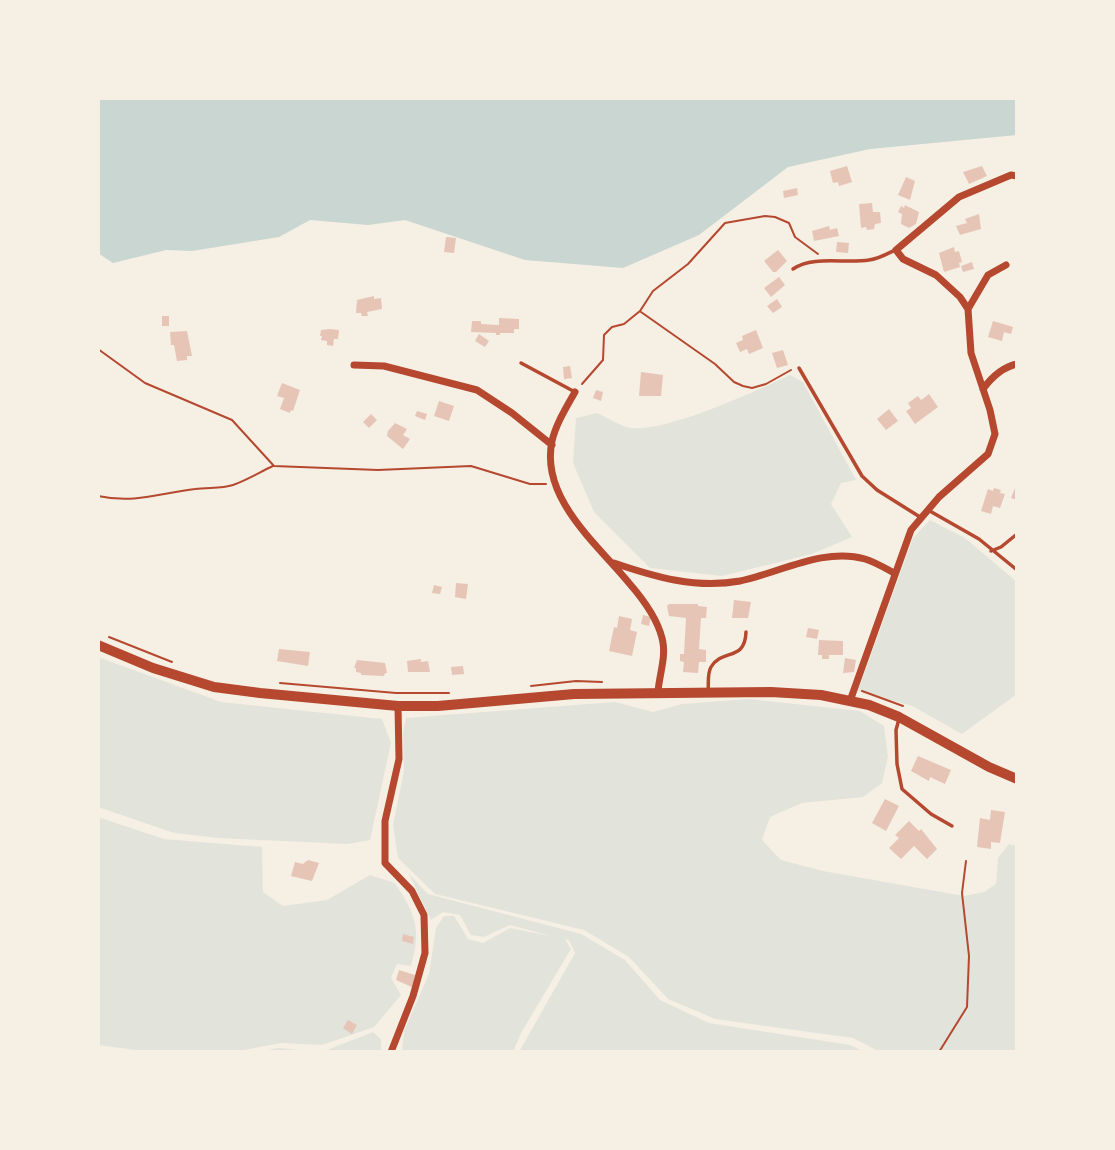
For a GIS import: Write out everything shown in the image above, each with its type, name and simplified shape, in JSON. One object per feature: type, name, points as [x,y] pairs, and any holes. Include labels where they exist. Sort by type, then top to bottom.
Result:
[{"type":"main road","points":[[98,645],[153,668],[214,687],[398,706],[438,706],[574,694],[658,692],[821,695],[869,705],[900,717],[979,762],[1017,779]]},
{"type":"street","points":[[850,701],[911,530],[926,509],[988,454],[995,433],[971,354],[968,309],[960,297],[936,275],[903,259],[896,250],[960,197],[1011,175],[1017,176]]},
{"type":"street","points":[[968,309],[988,275],[1006,265]]},
{"type":"street","points":[[983,389],[990,379],[1017,364]]},
{"type":"street","points":[[354,365],[384,366],[477,390],[512,413],[551,445]]},
{"type":"street","points":[[575,392],[551,445],[554,483],[567,509],[638,593],[659,628],[664,648],[658,692]]},
{"type":"street","points":[[612,563],[662,579],[698,584],[739,581],[825,558],[865,559],[894,573]]},
{"type":"street","points":[[391,1052],[413,996],[425,953],[424,915],[412,891],[385,863],[385,821],[399,759],[398,706]]},
{"type":"lane","points":[[793,269],[799,265],[828,260],[867,261],[896,250]]},
{"type":"lane","points":[[521,363],[575,392]]},
{"type":"lane","points":[[799,368],[862,476],[877,490],[920,517]]},
{"type":"lane","points":[[926,509],[979,539],[1017,570]]},
{"type":"lane","points":[[991,551],[1001,547],[1017,534]]},
{"type":"lane","points":[[708,693],[711,667],[721,658],[740,651],[746,641],[746,632]]},
{"type":"lane","points":[[900,717],[896,739],[902,789],[931,814],[952,825]]},
{"type":"path","points":[[575,392],[603,360],[604,335],[612,327],[624,324],[640,311],[653,291],[688,264],[726,223],[765,216],[775,217],[789,223],[795,237],[828,260]]},
{"type":"path","points":[[640,311],[743,386],[752,388],[766,384],[799,368]]},
{"type":"path","points":[[98,349],[145,383],[233,420],[274,466]]},
{"type":"path","points":[[98,496],[134,499],[194,489],[219,488],[274,466],[378,470],[471,466],[530,484],[554,483]]},
{"type":"path","points":[[939,1052],[966,1012],[968,1002],[969,956],[962,893],[966,862]]},
{"type":"shaded area","points":[[98,98],[1017,98],[1017,135],[870,149],[788,167],[699,235],[623,268],[525,260],[405,220],[368,225],[310,220],[279,237],[192,251],[166,250],[113,263],[98,253]]},
{"type":"shaded area","points":[[790,375],[803,382],[856,480],[841,483],[831,504],[852,537],[812,554],[722,576],[650,568],[594,512],[573,463],[576,418],[597,413],[631,428],[667,424],[712,409]]},
{"type":"shaded area","points":[[930,520],[965,538],[1017,582],[1017,694],[962,734],[912,706],[858,691],[913,538]]},
{"type":"shaded area","points":[[98,657],[221,702],[382,719],[391,743],[370,840],[348,844],[218,838],[174,833],[98,807]]},
{"type":"shaded area","points":[[749,699],[860,711],[884,726],[888,757],[882,783],[863,797],[802,803],[770,817],[762,840],[781,860],[823,871],[964,896],[984,892],[996,884],[998,858],[1009,844],[1017,846],[1017,1052],[880,1052],[853,1038],[715,1019],[668,999],[629,957],[584,930],[435,894],[398,858],[393,825],[404,771],[403,732],[406,718],[615,702],[653,712],[682,704]]},
{"type":"shaded area","points":[[98,817],[164,839],[262,847],[263,892],[283,906],[327,900],[370,875],[395,883],[412,913],[416,932],[411,966],[397,964],[391,978],[401,995],[374,1027],[322,1045],[281,1043],[234,1052],[151,1052],[98,1045]]},
{"type":"shaded area","points":[[409,874],[428,894],[581,934],[625,960],[660,1000],[709,1023],[850,1045],[865,1052],[519,1052],[575,953],[569,940],[565,939],[571,949],[521,1033],[513,1052],[402,1052],[404,1031],[429,974],[436,928],[444,916],[454,916],[468,939],[483,943],[510,928],[551,936],[510,925],[484,937],[471,935],[460,915],[443,912],[431,920]]},
{"type":"shaded area","points":[[373,1032],[381,1039],[381,1052],[322,1052]]},
{"type":"shaded area","points":[[278,1048],[322,1052],[258,1052]]},
{"type":"building","points":[[847,166],[852,182],[839,186],[838,182],[833,183],[830,171]]},
{"type":"building","points":[[982,166],[987,176],[969,184],[963,172]]},
{"type":"building","points":[[906,177],[915,181],[910,200],[898,195]]},
{"type":"building","points":[[797,188],[798,195],[784,198],[783,191]]},
{"type":"building","points":[[872,203],[873,212],[880,212],[881,223],[875,224],[874,229],[867,230],[866,227],[861,228],[859,204]]},
{"type":"building","points":[[905,205],[919,212],[916,224],[909,228],[901,224],[902,214],[898,212],[901,206],[904,208]]},
{"type":"building","points":[[979,214],[981,229],[960,235],[956,226],[967,223],[965,219]]},
{"type":"building","points":[[829,226],[830,230],[837,228],[839,236],[814,241],[812,231]]},
{"type":"building","points":[[446,237],[456,238],[454,253],[444,252]]},
{"type":"building","points":[[837,242],[849,243],[848,253],[836,252]]},
{"type":"building","points":[[954,247],[955,252],[959,251],[962,262],[959,263],[960,267],[944,272],[939,253]]},
{"type":"building","points":[[778,250],[787,261],[773,272],[764,261]]},
{"type":"building","points":[[972,262],[974,269],[963,272],[961,266]]},
{"type":"building","points":[[779,277],[785,285],[771,297],[764,288]]},
{"type":"building","points":[[374,296],[374,299],[381,298],[382,309],[367,312],[368,316],[356,313],[357,300]]},
{"type":"building","points":[[777,299],[782,307],[773,313],[767,306]]},
{"type":"building","points":[[162,316],[169,316],[169,326],[162,326]]},
{"type":"building","points":[[499,318],[519,319],[519,329],[514,329],[514,333],[500,335],[471,332],[472,321],[499,325]]},
{"type":"building","points":[[993,321],[1013,327],[1011,334],[1004,332],[1002,341],[988,337]]},
{"type":"building","points":[[321,330],[339,330],[338,339],[334,339],[333,346],[327,345],[327,341],[321,340],[320,336]]},
{"type":"building","points":[[756,330],[763,348],[749,354],[747,349],[740,352],[736,343],[743,340],[742,336]]},
{"type":"building","points":[[187,331],[192,356],[187,356],[187,360],[177,361],[170,332]]},
{"type":"building","points":[[479,334],[489,341],[485,347],[475,341]]},
{"type":"building","points":[[783,350],[788,365],[777,368],[772,353]]},
{"type":"building","points":[[570,366],[572,378],[564,379],[563,367]]},
{"type":"building","points":[[641,372],[663,375],[661,396],[639,396]]},
{"type":"building","points":[[282,383],[300,390],[290,413],[280,409],[284,398],[277,396]]},
{"type":"building","points":[[596,390],[603,392],[601,401],[593,398]]},
{"type":"building","points":[[929,394],[938,407],[915,424],[906,411],[911,408],[908,403],[918,396],[921,400]]},
{"type":"building","points":[[439,401],[454,406],[449,421],[434,416]]},
{"type":"building","points":[[889,409],[898,421],[886,430],[877,419]]},
{"type":"building","points":[[417,411],[427,414],[425,420],[415,416]]},
{"type":"building","points":[[371,414],[377,420],[369,428],[363,422]]},
{"type":"building","points":[[395,423],[407,429],[403,435],[410,439],[403,449],[387,436]]},
{"type":"building","points":[[1017,483],[1017,500],[1011,498]]},
{"type":"building","points":[[994,488],[1005,494],[1000,508],[993,506],[991,514],[981,511],[988,489],[993,491]]},
{"type":"building","points":[[456,583],[468,584],[466,599],[455,597]]},
{"type":"building","points":[[434,585],[442,587],[440,594],[432,593]]},
{"type":"building","points":[[734,600],[751,602],[748,618],[732,618]]},
{"type":"building","points":[[669,604],[698,604],[707,607],[706,618],[701,618],[699,649],[706,650],[706,662],[699,662],[698,673],[683,672],[684,662],[680,661],[680,654],[684,654],[686,618],[669,616]]},
{"type":"building","points":[[643,615],[651,617],[649,626],[641,624]]},
{"type":"building","points":[[619,616],[632,619],[630,630],[637,632],[632,656],[609,651]]},
{"type":"building","points":[[808,628],[819,630],[817,639],[806,637]]},
{"type":"building","points":[[819,640],[843,641],[843,655],[829,655],[829,659],[822,659],[822,655],[818,655]]},
{"type":"building","points":[[279,649],[310,652],[308,666],[277,661]]},
{"type":"building","points":[[845,658],[856,660],[854,672],[843,673]]},
{"type":"building","points":[[421,659],[421,662],[428,661],[430,672],[408,672],[407,661]]},
{"type":"building","points":[[357,660],[385,663],[387,673],[384,676],[361,675],[354,668]]},
{"type":"building","points":[[463,666],[464,674],[452,675],[451,667]]},
{"type":"building","points":[[918,756],[951,770],[945,784],[930,777],[929,781],[911,771]]},
{"type":"building","points":[[885,799],[899,806],[886,831],[872,823]]},
{"type":"building","points":[[991,810],[1005,812],[1000,843],[991,842],[991,849],[977,847],[980,818],[990,820]]},
{"type":"building","points":[[909,821],[919,831],[921,829],[937,849],[927,859],[914,846],[901,859],[889,848],[899,838],[895,835]]},
{"type":"building","points":[[308,860],[319,863],[312,881],[291,876],[295,862],[303,864]]},
{"type":"building","points":[[403,934],[414,937],[413,944],[402,941]]},
{"type":"building","points":[[399,970],[415,975],[412,987],[396,980]]},
{"type":"building","points":[[348,1020],[357,1025],[352,1034],[343,1028]]}]
